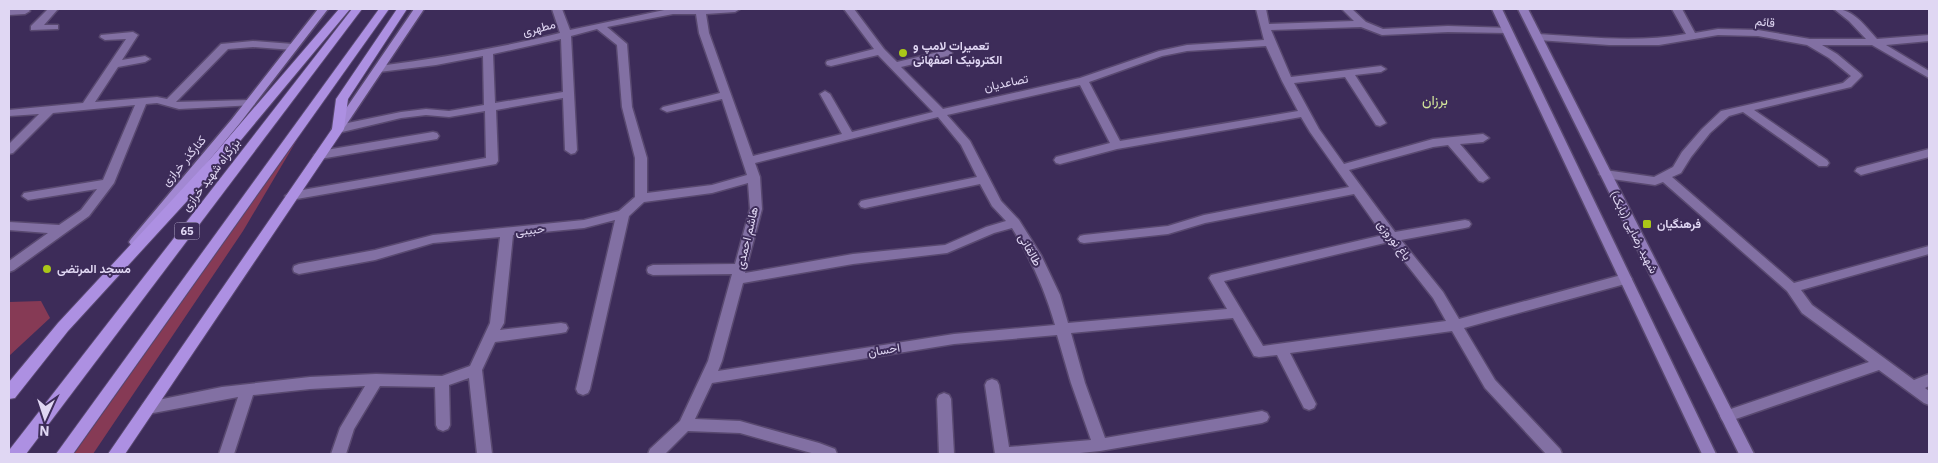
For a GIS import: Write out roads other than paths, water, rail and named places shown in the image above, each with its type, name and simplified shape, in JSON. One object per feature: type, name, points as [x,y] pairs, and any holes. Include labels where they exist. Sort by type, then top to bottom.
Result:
[{"type":"highway","points":[[9,393],[63,327],[216,162],[277,87],[345,9]]},
{"type":"highway","name":"بزرگراه شهید خرازی","points":[[16,454],[357,9]]},
{"type":"highway","points":[[64,454],[384,9]]},
{"type":"highway","points":[[116,454],[338,129],[342,99],[402,9]]},
{"type":"main road","name":"کنارگذر خرازی","points":[[63,327],[250,103],[324,9]]},
{"type":"main road","points":[[338,129],[419,9]]},
{"type":"main road","points":[[1497,9],[1709,454]]},
{"type":"main road","name":"شهید رضایی (بابک)","points":[[1523,9],[1747,454]]},
{"type":"street","points":[[53,9],[35,28],[54,27]]},
{"type":"street","points":[[556,9],[566,34],[571,150]]},
{"type":"street","name":"مطهری","points":[[379,68],[436,62],[488,52],[598,26],[673,11],[735,9]]},
{"type":"street","name":"طالقانی","points":[[850,9],[880,51],[940,113],[966,144],[996,203],[1015,223],[1035,255],[1053,295],[1062,330],[1100,445]]},
{"type":"street","name":"باغ نوروزی","points":[[1261,9],[1270,43],[1287,81],[1314,130],[1392,237],[1438,295],[1490,384],[1555,454]]},
{"type":"street","points":[[1347,9],[1362,24],[1382,32],[1448,29],[1507,30]]},
{"type":"street","points":[[1677,9],[1692,36]]},
{"type":"street","points":[[1839,9],[1853,19],[1874,42],[1929,75]]},
{"type":"street","name":"هاشم احمدی","points":[[655,454],[685,425],[715,361],[756,209],[754,177],[704,33],[701,10]]},
{"type":"street","points":[[9,12],[25,11]]},
{"type":"street","points":[[1265,27],[1362,24]]},
{"type":"street","points":[[598,26],[622,44],[627,107],[641,158],[641,198],[712,189],[754,177]]},
{"type":"street","name":"قائم","points":[[1538,37],[1609,42],[1659,42],[1718,32],[1758,33],[1810,42],[1874,42],[1929,38]]},
{"type":"street","points":[[87,106],[133,34],[105,37]]},
{"type":"street","points":[[1605,174],[1655,181],[1677,170],[1686,155],[1706,131],[1725,113],[1847,85],[1857,76],[1833,56],[1810,42]]},
{"type":"street","name":"تصاعدیان","points":[[748,161],[940,113],[1083,81],[1168,52],[1186,48],[1270,43]]},
{"type":"street","points":[[169,103],[225,46],[253,44],[293,47]]},
{"type":"street","points":[[831,63],[880,51]]},
{"type":"street","points":[[291,196],[492,161],[488,52]]},
{"type":"street","points":[[893,66],[947,53]]},
{"type":"street","points":[[114,64],[145,59]]},
{"type":"street","points":[[1287,81],[1381,69]]},
{"type":"street","points":[[1348,73],[1380,123]]},
{"type":"street","points":[[1083,81],[1117,145]]},
{"type":"street","points":[[338,129],[401,115],[426,112],[449,114],[569,94]]},
{"type":"street","points":[[825,94],[848,136]]},
{"type":"street","points":[[667,109],[726,95]]},
{"type":"street","points":[[9,113],[157,100],[179,106],[250,103]]},
{"type":"street","points":[[9,268],[85,213],[108,183],[142,101]]},
{"type":"street","points":[[9,150],[50,109]]},
{"type":"street","points":[[1745,109],[1823,163]]},
{"type":"street","points":[[1060,160],[1117,145],[1304,112]]},
{"type":"street","points":[[320,155],[433,136]]},
{"type":"street","points":[[1342,168],[1424,146],[1483,138]]},
{"type":"street","points":[[1451,141],[1483,178]]},
{"type":"street","points":[[1861,171],[1929,153]]},
{"type":"street","points":[[1664,177],[1792,288],[1807,309],[1929,399]]},
{"type":"street","points":[[865,204],[984,179]]},
{"type":"street","points":[[28,196],[108,183]]},
{"type":"street","points":[[1084,239],[1168,230],[1204,219],[1357,190]]},
{"type":"street","name":"حبیبی","points":[[299,270],[375,255],[434,239],[584,224],[623,214],[641,198]]},
{"type":"street","points":[[583,389],[623,214]]},
{"type":"street","points":[[652,270],[739,274],[947,249],[990,230],[1015,223]]},
{"type":"street","points":[[1465,224],[1392,237],[1216,278],[1259,352],[1455,325],[1625,279]]},
{"type":"street","points":[[9,226],[62,230]]},
{"type":"street","points":[[485,454],[475,370],[496,322],[507,233]]},
{"type":"street","points":[[1792,288],[1929,250]]},
{"type":"street","name":"احسان","points":[[707,378],[954,339],[1236,313]]},
{"type":"street","points":[[490,337],[561,328]]},
{"type":"street","points":[[1281,349],[1309,404]]},
{"type":"street","points":[[1727,416],[1882,363]]},
{"type":"street","points":[[148,408],[222,393],[310,383],[376,380],[442,382],[475,370]]},
{"type":"street","points":[[339,454],[347,428],[376,380]]},
{"type":"street","points":[[1914,387],[1929,380]]},
{"type":"street","points":[[442,382],[442,425]]},
{"type":"street","points":[[992,385],[1003,454],[1100,445],[1123,448],[1262,417]]},
{"type":"street","points":[[226,454],[247,390]]},
{"type":"street","points":[[944,399],[947,454]]},
{"type":"street","points":[[685,425],[740,427],[819,449],[830,454]]},
{"type":"place","name":"تعمیرات لامپ و الکترونیک اصفهانی","points":[[903,53]]},
{"type":"place","name":"فرهنگیان","points":[[1647,224]]},
{"type":"place","name":"مسجد المرتضی","points":[[47,269]]},
{"type":"district","name":"برزان","points":[[1435,100]]}]
